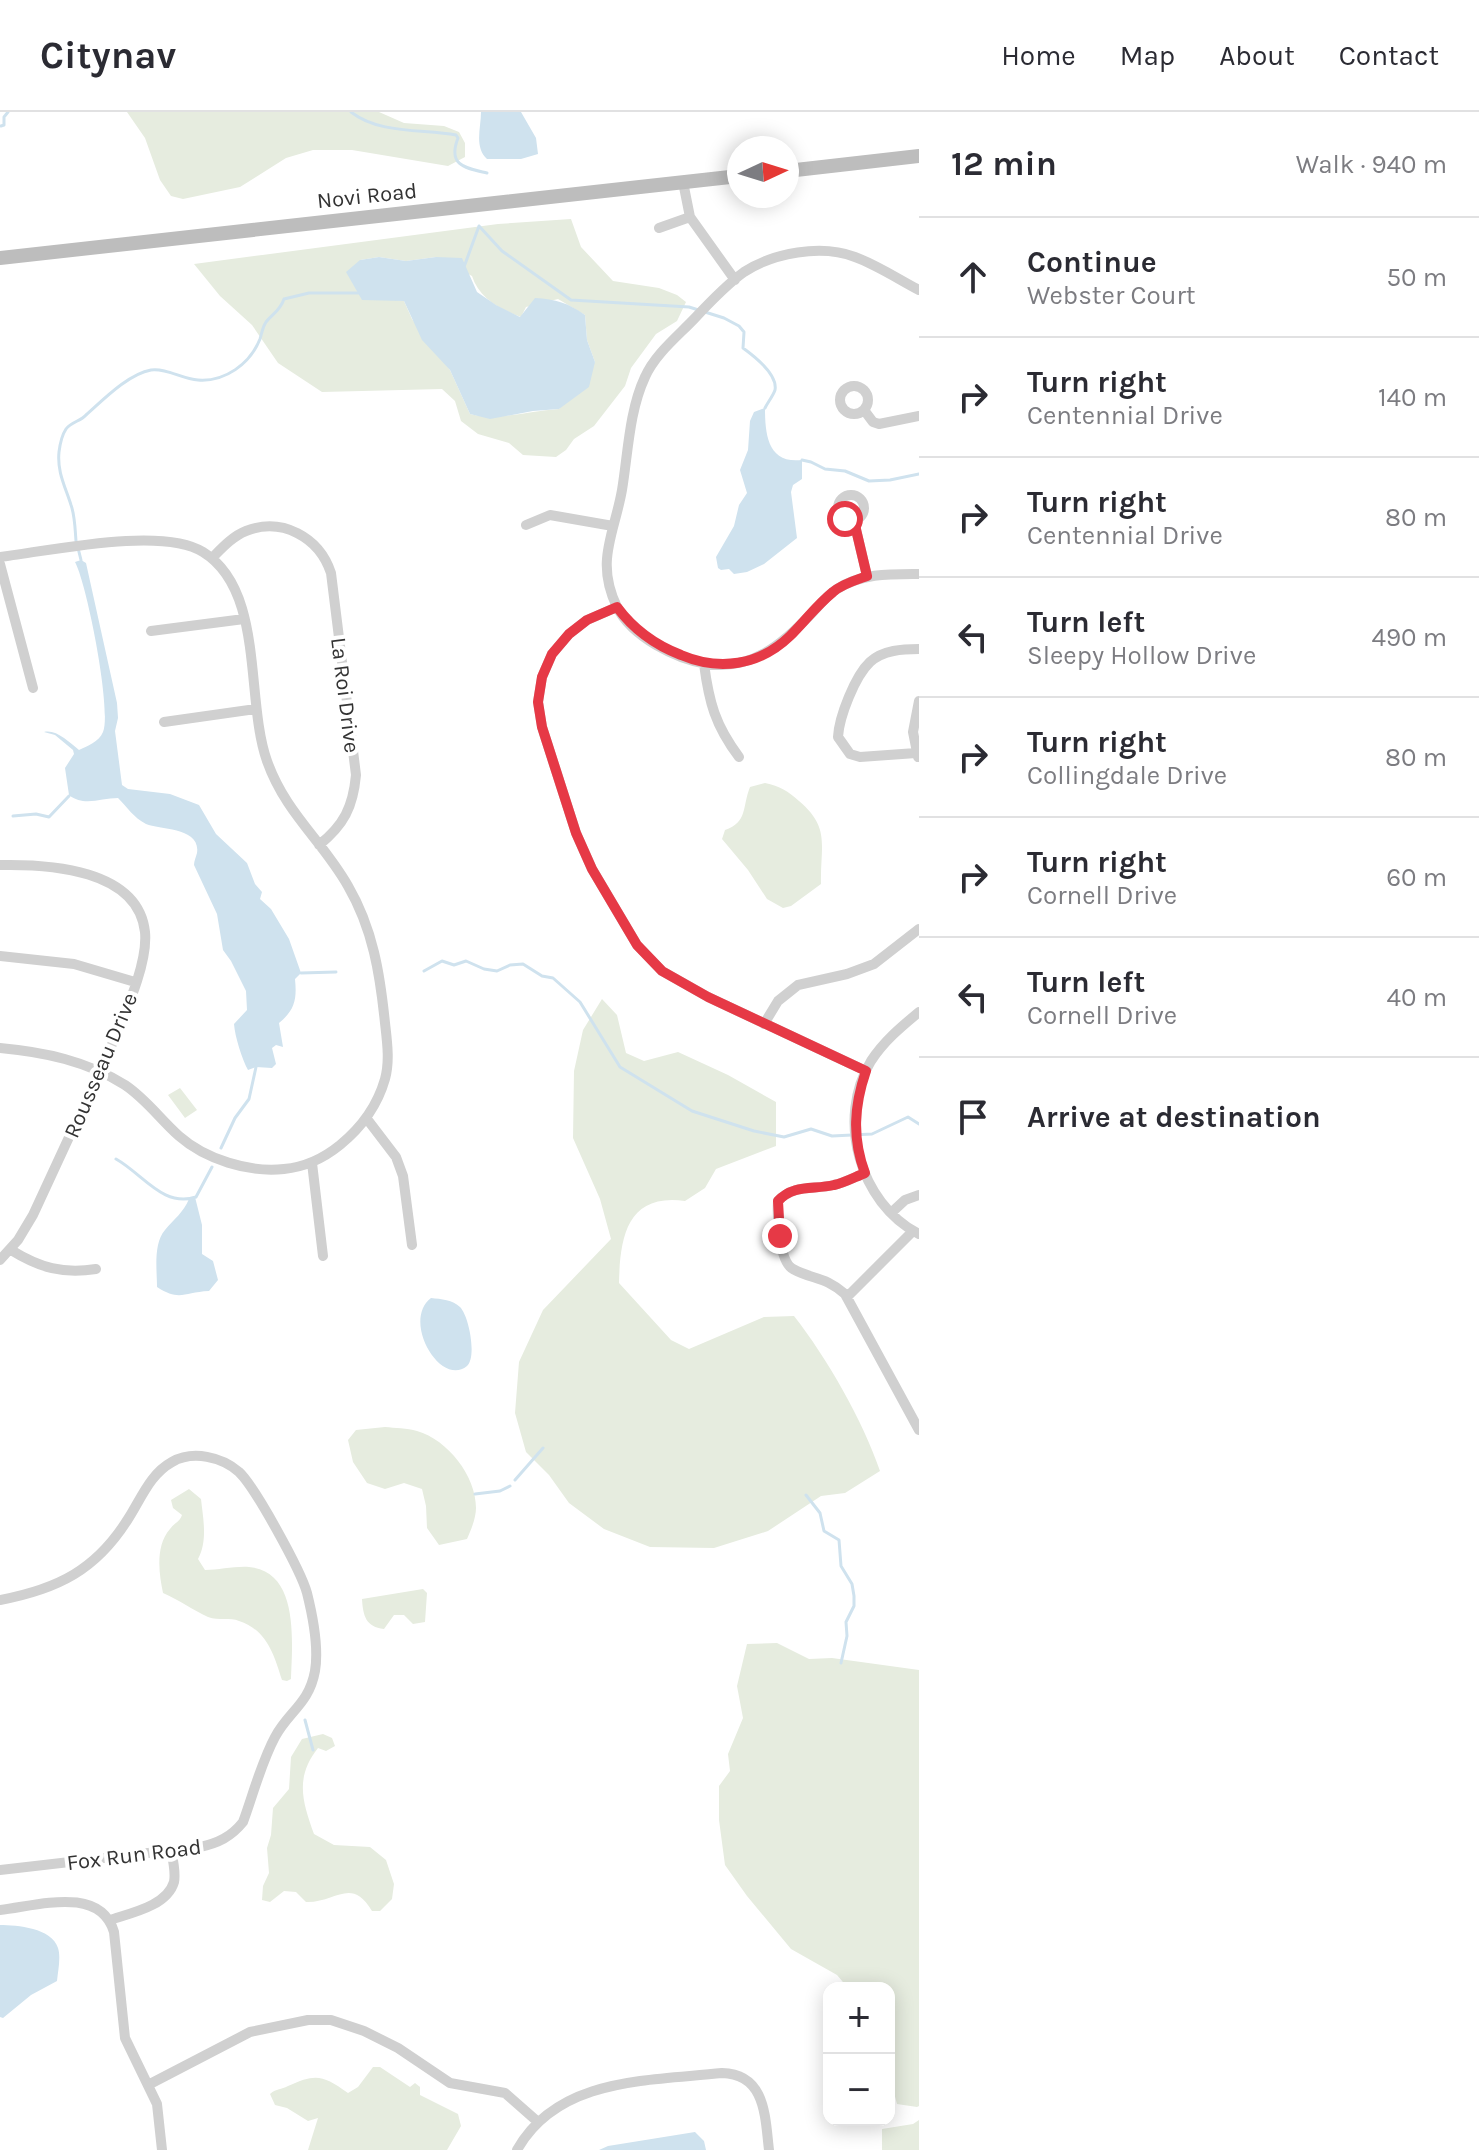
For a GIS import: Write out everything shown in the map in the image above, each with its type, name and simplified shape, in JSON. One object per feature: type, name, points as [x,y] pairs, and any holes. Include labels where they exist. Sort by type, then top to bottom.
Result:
[{"type":"main road","points":[[799,170],[919,156]]},
{"type":"main road","name":"Novi Road","points":[[0,258],[727,177]]},
{"type":"street","points":[[683,182],[690,217],[735,280]]},
{"type":"street","points":[[659,228],[690,217]]},
{"type":"street","points":[[919,290],[852,256],[818,251],[771,260],[735,280],[666,348],[645,376],[637,397],[619,503],[605,554],[607,576],[617,607],[645,637],[665,649],[704,664],[725,666],[756,658],[788,638],[835,589],[867,576],[919,574]]},
{"type":"street","points":[[864,410],[873,422],[879,424],[919,416]]},
{"type":"street","points":[[526,525],[550,515],[613,526]]},
{"type":"street","points":[[854,521],[867,576]]},
{"type":"street","points":[[212,558],[237,536],[263,527],[283,527],[309,539],[318,528]]},
{"type":"street","points":[[0,557],[150,539],[182,543],[201,550],[230,577],[244,619],[264,751],[281,794],[347,884],[367,925],[381,980],[388,1046],[386,1076],[367,1119],[330,1153],[312,1163],[284,1169],[264,1169],[227,1162],[206,1154],[179,1136],[135,1092],[100,1071],[38,1052],[0,1048]]},
{"type":"street","name":"La Roi Drive","points":[[309,539],[327,561],[331,573],[356,775],[354,799],[345,820],[319,845]]},
{"type":"street","points":[[0,564],[33,688]]},
{"type":"street","points":[[617,607],[587,620],[569,634],[552,654],[542,677],[538,702],[542,727],[576,833],[613,906],[649,960],[662,971],[764,1024],[866,1071]]},
{"type":"street","points":[[151,631],[244,619]]},
{"type":"street","points":[[919,649],[903,649],[870,662],[838,722],[838,737],[850,754],[860,757],[918,756],[913,732],[919,701]]},
{"type":"street","points":[[704,664],[705,685],[720,728],[739,757]]},
{"type":"street","points":[[164,722],[256,709]]},
{"type":"street","name":"Rousseau Drive","points":[[0,865],[62,870],[92,875],[114,884],[136,907],[145,931],[142,959],[126,1011],[100,1071],[33,1215],[11,1250],[0,1260]]},
{"type":"street","points":[[764,1024],[778,1001],[798,985],[847,974],[874,964],[919,929]]},
{"type":"street","points":[[0,956],[74,964],[135,982]]},
{"type":"street","points":[[847,1297],[916,1232],[891,1213],[869,1184],[859,1158],[854,1126],[859,1090],[866,1071],[884,1042],[919,1012]]},
{"type":"street","points":[[367,1119],[386,1141],[400,1166],[412,1245]]},
{"type":"street","points":[[312,1163],[323,1256]]},
{"type":"street","points":[[865,1173],[833,1186],[786,1192],[778,1201],[785,1262],[792,1269],[826,1279],[847,1297],[919,1430]]},
{"type":"street","points":[[891,1213],[905,1200],[919,1195]]},
{"type":"street","points":[[11,1250],[55,1271],[96,1269]]},
{"type":"street","name":"Fox Run Road","points":[[0,1600],[22,1596],[76,1575],[116,1537],[156,1474],[174,1460],[194,1456],[217,1457],[240,1473],[293,1560],[307,1591],[315,1646],[314,1676],[306,1699],[275,1737],[243,1822],[234,1833],[214,1844],[0,1870]]},
{"type":"street","points":[[110,1920],[160,1900],[169,1891],[174,1878],[171,1850]]},
{"type":"street","points":[[0,1910],[79,1902],[100,1909],[110,1920],[114,1932],[125,2038],[157,2104],[162,2150]]},
{"type":"street","points":[[148,2085],[250,2032],[308,2020],[331,2020],[356,2027],[386,2042],[450,2083],[492,2088],[505,2093],[538,2122]]},
{"type":"street","points":[[517,2150],[526,2133],[538,2122],[570,2100],[605,2087],[730,2073],[753,2085],[762,2099],[769,2150]]},
{"type":"shaded area","points":[[127,112],[379,112],[404,123],[444,126],[459,132],[465,143],[465,157],[448,166],[352,150],[313,150],[286,158],[240,187],[183,199],[171,196],[160,180],[145,138]]},
{"type":"shaded area","points":[[571,219],[581,247],[613,281],[659,288],[686,302],[677,321],[656,334],[631,368],[625,386],[594,426],[574,439],[556,457],[523,455],[509,443],[478,434],[461,421],[455,401],[442,389],[322,392],[278,363],[252,325],[220,296],[194,264],[498,224]],"holes":[[[379,257],[406,261],[436,257],[472,276],[491,302],[521,317],[526,307],[558,299],[585,315],[587,340],[595,362],[559,409],[503,416],[470,414],[450,370],[412,319],[404,301],[388,299],[360,260]]]},
{"type":"shaded area","points":[[765,783],[795,797],[816,820],[822,838],[821,884],[791,906],[783,908],[767,899],[722,839],[725,830],[741,818],[750,787]]},
{"type":"shaded area","points":[[602,999],[617,1015],[626,1053],[644,1061],[678,1052],[776,1102],[776,1146],[716,1169],[705,1188],[685,1201],[666,1200],[639,1211],[625,1235],[619,1283],[671,1340],[689,1349],[764,1317],[794,1316],[843,1390],[880,1471],[845,1493],[821,1496],[768,1531],[714,1548],[650,1547],[604,1529],[569,1503],[549,1475],[526,1452],[515,1413],[519,1362],[543,1310],[611,1239],[600,1199],[573,1138],[574,1071],[583,1030]]},
{"type":"shaded area","points":[[180,1088],[197,1110],[185,1118],[168,1095]]},
{"type":"shaded area","points":[[385,1427],[413,1430],[428,1436],[439,1442],[458,1461],[475,1496],[475,1516],[467,1539],[439,1545],[427,1528],[422,1489],[404,1483],[385,1489],[367,1483],[353,1462],[348,1440],[356,1430]]},
{"type":"shaded area","points":[[189,1489],[201,1499],[204,1537],[198,1559],[205,1570],[249,1567],[265,1572],[277,1581],[285,1595],[292,1629],[291,1679],[282,1680],[268,1644],[249,1625],[236,1620],[208,1617],[163,1593],[160,1552],[165,1536],[182,1515],[173,1508],[171,1500]]},
{"type":"shaded area","points":[[423,1589],[427,1593],[425,1622],[413,1624],[404,1615],[394,1615],[384,1629],[373,1626],[367,1620],[362,1599]]},
{"type":"shaded area","points":[[777,1643],[809,1659],[832,1658],[919,1670],[917,2107],[897,2104],[895,2096],[895,1982],[843,1982],[837,1975],[791,1949],[725,1865],[719,1820],[719,1786],[730,1771],[728,1754],[743,1718],[737,1686],[747,1644]]},
{"type":"shaded area","points":[[323,1734],[332,1738],[335,1746],[326,1751],[318,1748],[306,1769],[303,1790],[310,1822],[314,1834],[334,1845],[370,1847],[386,1860],[394,1884],[392,1899],[380,1911],[372,1911],[357,1895],[350,1893],[306,1902],[296,1892],[284,1891],[270,1902],[262,1900],[263,1886],[269,1873],[267,1848],[273,1808],[289,1789],[291,1757],[302,1739]]},
{"type":"shaded area","points":[[373,2067],[380,2067],[410,2087],[415,2083],[420,2087],[420,2095],[458,2114],[461,2126],[447,2150],[308,2150],[318,2118],[308,2121],[287,2108],[275,2105],[270,2094],[313,2078],[332,2082],[348,2093],[358,2087]]},
{"type":"shaded area","points":[[919,2120],[919,2150],[882,2150],[882,2129],[913,2124]]},
{"type":"water","points":[[481,112],[521,112],[536,138],[538,154],[521,159],[487,159],[479,143]]},
{"type":"water","points":[[379,257],[406,261],[462,258],[477,292],[520,317],[535,298],[562,302],[579,311],[585,315],[587,340],[595,362],[589,387],[559,409],[490,419],[470,414],[450,370],[422,340],[404,301],[362,300],[346,272],[360,260]]},
{"type":"water","points":[[765,408],[768,437],[775,452],[791,460],[802,460],[802,479],[793,485],[791,492],[797,538],[764,564],[734,574],[729,569],[718,568],[716,557],[734,526],[739,505],[747,493],[740,470],[748,450],[750,421],[754,412]]},
{"type":"water","points":[[81,560],[86,563],[117,703],[115,731],[122,785],[128,789],[170,794],[199,805],[216,834],[247,863],[255,884],[262,892],[260,899],[271,909],[289,939],[301,973],[295,979],[292,1009],[279,1023],[283,1047],[276,1045],[272,1048],[276,1064],[272,1068],[248,1070],[241,1054],[234,1024],[247,1010],[246,991],[223,950],[217,914],[194,865],[197,845],[193,838],[178,831],[146,824],[118,798],[81,801],[69,795],[65,768],[74,754],[73,750],[55,735],[44,732],[58,734],[79,750],[96,741],[103,732],[104,700],[97,647],[75,562]]},
{"type":"water","points":[[195,1197],[202,1225],[202,1254],[213,1261],[218,1280],[209,1291],[171,1294],[157,1287],[159,1242],[189,1199]]},
{"type":"water","points":[[431,1298],[454,1303],[463,1312],[472,1346],[467,1366],[457,1370],[446,1368],[428,1349],[420,1321],[423,1308]]},
{"type":"water","points":[[0,1925],[24,1927],[49,1936],[58,1948],[59,1956],[57,1981],[31,1995],[3,2018],[0,2017]]},
{"type":"water","points":[[695,2132],[704,2141],[706,2150],[599,2150],[608,2146]]},
{"type":"waterway","points":[[1,126],[8,112]]},
{"type":"waterway","points":[[351,112],[374,124],[401,130],[456,135],[455,155],[460,164],[487,173]]},
{"type":"waterway","points":[[479,226],[502,251],[571,300],[689,307],[739,326],[744,332],[743,348],[764,366],[775,384],[765,408]]},
{"type":"waterway","points":[[464,267],[479,226]]},
{"type":"waterway","points":[[76,541],[73,514],[59,466],[61,440],[68,427],[125,382],[142,373],[157,370],[208,380],[235,370],[256,348],[265,324],[284,299],[309,293],[358,293]]},
{"type":"waterway","points":[[802,460],[869,481],[919,474]]},
{"type":"waterway","points":[[78,548],[81,560]]},
{"type":"waterway","points":[[13,816],[36,814],[49,817],[69,796]]},
{"type":"waterway","points":[[424,971],[442,961],[454,965],[466,961],[497,971],[510,965],[523,964],[542,976],[553,978],[580,1002],[620,1067],[692,1111],[754,1131],[784,1137],[811,1129],[832,1136],[872,1134],[908,1117],[919,1124]]},
{"type":"waterway","points":[[301,973],[336,972]]},
{"type":"waterway","points":[[221,1148],[235,1118],[249,1099],[256,1067]]},
{"type":"waterway","points":[[116,1159],[163,1194],[184,1199],[196,1197],[212,1167]]},
{"type":"waterway","points":[[515,1480],[543,1448]]},
{"type":"waterway","points":[[475,1494],[500,1491],[510,1486]]},
{"type":"waterway","points":[[806,1495],[820,1513],[824,1531],[839,1540],[841,1566],[852,1584],[854,1606],[846,1622],[847,1636],[841,1663]]},
{"type":"waterway","points":[[305,1720],[313,1750]]},
{"type":"route","points":[[780,1236],[778,1201],[786,1192],[833,1186],[865,1173],[859,1158],[854,1126],[859,1090],[866,1071],[708,997],[662,971],[649,960],[613,906],[581,848],[542,727],[538,702],[542,677],[552,654],[569,634],[587,620],[617,607],[645,637],[665,649],[704,664],[725,666],[742,663],[775,647],[788,638],[835,589],[867,576],[854,521],[845,519]]}]
